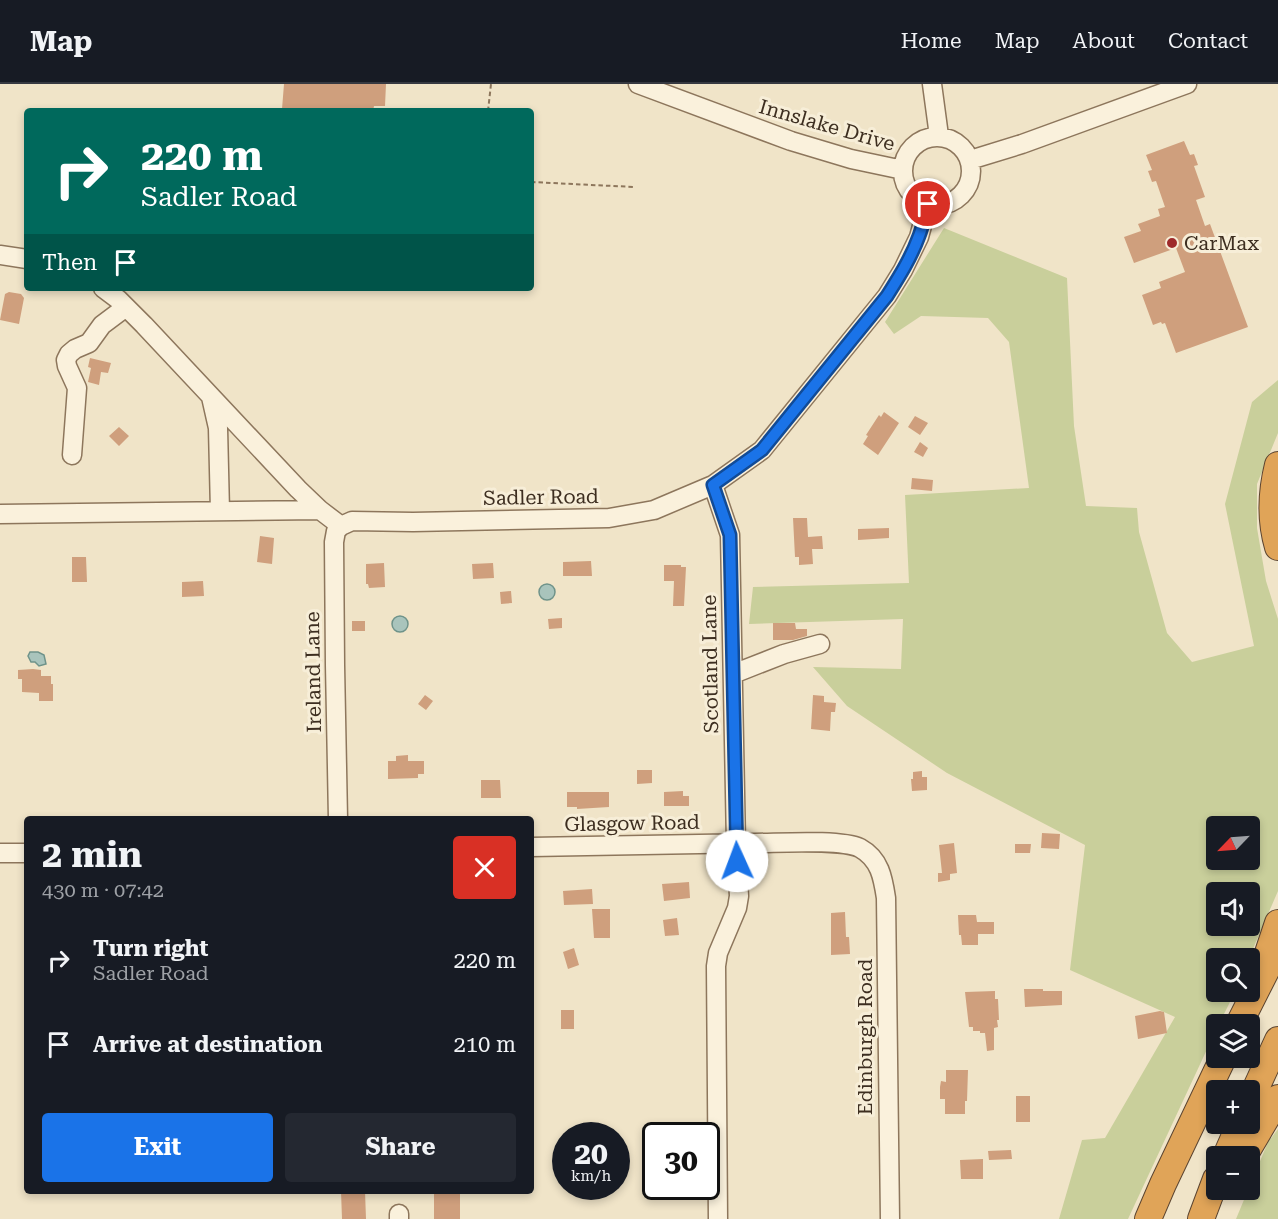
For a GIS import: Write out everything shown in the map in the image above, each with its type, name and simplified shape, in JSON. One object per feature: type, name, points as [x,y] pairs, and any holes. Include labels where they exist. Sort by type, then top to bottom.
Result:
[{"type":"highway","points":[[1278,465],[1272,500],[1272,518],[1278,547]]},
{"type":"highway","points":[[1260,976],[1278,923]]},
{"type":"highway","points":[[1260,981],[1278,947]]},
{"type":"highway","points":[[1260,1080],[1278,1040]]},
{"type":"highway","points":[[1148,1219],[1218,1068]]},
{"type":"highway","points":[[1250,1146],[1278,1098]]},
{"type":"highway","points":[[1201,1219],[1208,1200]]},
{"type":"highway","points":[[1215,1219],[1224,1200]]},
{"type":"street","name":"Innslake Drive","points":[[638,84],[800,144],[851,159],[903,170]]},
{"type":"street","points":[[932,84],[939,136]]},
{"type":"street","points":[[970,160],[1022,144],[1187,84]]},
{"type":"street","points":[[939,136],[958,143],[967,153],[972,174],[968,187],[959,198],[947,204],[934,205],[916,198],[908,188],[903,170],[906,157],[913,146],[925,139],[939,136]]},
{"type":"street","name":"Sadler Road","points":[[341,526],[352,521],[609,518],[654,510],[713,485],[762,450],[887,296],[916,244],[928,204]]},
{"type":"street","points":[[0,255],[24,259]]},
{"type":"street","points":[[107,291],[126,307],[298,489],[341,526]]},
{"type":"street","points":[[72,455],[77,388],[66,360],[69,354],[89,343],[102,325],[126,307]]},
{"type":"street","points":[[210,396],[218,428],[220,511]]},
{"type":"street","name":"Scotland Lane","points":[[713,485],[730,535],[739,897],[737,908],[718,953],[716,966],[718,1219]]},
{"type":"street","points":[[0,514],[320,510]]},
{"type":"street","name":"Ireland Lane","points":[[338,816],[334,542],[336,531],[341,526]]},
{"type":"street","points":[[733,674],[784,654],[820,644]]},
{"type":"street","name":"Glasgow Road","points":[[534,847],[839,843],[862,849],[873,858]]},
{"type":"street","points":[[0,854],[24,853]]},
{"type":"street","name":"Edinburgh Road","points":[[873,858],[883,876],[886,898],[890,1219]]},
{"type":"path","points":[[488,108],[491,84]]},
{"type":"path","points":[[534,182],[634,187]]},
{"type":"green space","points":[[944,228],[1067,278],[1074,426],[1086,506],[1137,508],[1139,532],[1167,633],[1192,662],[1254,646],[1225,504],[1252,402],[1278,380],[1278,433],[1257,484],[1257,528],[1266,581],[1278,619],[1278,891],[1260,933],[1260,882],[1206,882],[1206,936],[1259,936],[1253,948],[1206,948],[1206,1002],[1230,1002],[1224,1014],[1206,1014],[1206,1051],[1128,1219],[1059,1219],[1082,1140],[1105,1138],[1175,1017],[1070,970],[1085,845],[947,773],[847,706],[813,667],[901,669],[903,619],[749,624],[753,587],[909,583],[905,495],[1029,488],[1009,342],[988,318],[921,316],[894,334],[885,322]]},
{"type":"green space","points":[[1278,1129],[1278,1219],[1236,1219],[1244,1200],[1260,1200],[1260,1161],[1268,1142]]},
{"type":"water","points":[[547,584],[555,592],[547,600],[539,592]]},
{"type":"water","points":[[400,616],[406,618],[408,624],[406,630],[400,632],[394,630],[392,624],[394,618]]},
{"type":"water","points":[[30,652],[44,655],[46,664],[39,666],[31,662],[28,656]]},
{"type":"building","points":[[284,84],[386,84],[385,106],[282,108]]},
{"type":"building","name":"CarMax","points":[[1184,141],[1190,155],[1194,154],[1198,165],[1194,166],[1205,197],[1196,200],[1205,226],[1210,224],[1248,327],[1176,353],[1165,323],[1153,325],[1142,295],[1161,288],[1159,282],[1185,272],[1176,248],[1134,263],[1124,237],[1141,231],[1138,224],[1160,216],[1158,209],[1165,207],[1156,181],[1152,182],[1148,171],[1152,170],[1146,155]]},
{"type":"building","points":[[9,292],[21,294],[24,298],[19,324],[0,320],[5,294]]},
{"type":"building","points":[[90,358],[111,363],[108,373],[101,372],[99,385],[88,382],[91,368],[88,367]]},
{"type":"building","points":[[884,412],[899,423],[878,455],[863,444],[879,415],[881,417]]},
{"type":"building","points":[[915,416],[928,423],[920,435],[908,427]]},
{"type":"building","points":[[119,427],[129,436],[119,446],[109,436]]},
{"type":"building","points":[[920,442],[928,448],[923,457],[914,452]]},
{"type":"building","points":[[912,478],[933,480],[932,491],[911,489]]},
{"type":"building","points":[[793,518],[807,518],[808,537],[822,536],[823,549],[812,549],[813,564],[799,565],[799,557],[795,557]]},
{"type":"building","points":[[889,528],[889,538],[858,540],[858,529]]},
{"type":"building","points":[[260,536],[274,538],[272,564],[257,562]]},
{"type":"building","points":[[72,557],[86,557],[87,582],[72,582]]},
{"type":"building","points":[[591,561],[592,576],[563,576],[563,562]]},
{"type":"building","points":[[384,563],[385,587],[369,588],[366,584],[366,564]]},
{"type":"building","points":[[493,563],[494,578],[473,579],[472,564]]},
{"type":"building","points":[[664,565],[686,567],[684,606],[673,606],[674,581],[664,581]]},
{"type":"building","points":[[203,581],[204,596],[182,597],[182,582]]},
{"type":"building","points":[[511,591],[512,603],[501,604],[500,592]]},
{"type":"building","points":[[562,618],[562,628],[549,629],[548,619]]},
{"type":"building","points":[[352,621],[365,621],[365,631],[352,631]]},
{"type":"building","points":[[773,623],[795,623],[796,629],[807,629],[807,636],[793,640],[773,640]]},
{"type":"building","points":[[18,670],[41,670],[41,676],[51,676],[53,701],[39,701],[39,693],[22,692],[22,679],[18,679]]},
{"type":"building","points":[[425,695],[433,701],[426,710],[418,704]]},
{"type":"building","points":[[813,695],[824,696],[824,702],[836,703],[835,712],[831,712],[830,731],[811,729]]},
{"type":"building","points":[[408,755],[408,761],[424,761],[424,774],[418,774],[418,778],[388,779],[388,761],[396,761],[396,756]]},
{"type":"building","points":[[637,770],[652,770],[652,783],[637,784]]},
{"type":"building","points":[[922,771],[922,777],[927,777],[927,790],[912,791],[913,772]]},
{"type":"building","points":[[481,780],[500,780],[501,798],[481,798]]},
{"type":"building","points":[[683,791],[683,796],[689,796],[689,806],[664,806],[664,792]]},
{"type":"building","points":[[567,792],[609,792],[609,807],[577,809],[577,807],[567,807]]},
{"type":"building","points":[[1042,833],[1060,834],[1059,849],[1041,848]]},
{"type":"building","points":[[954,843],[957,873],[950,874],[950,880],[938,882],[938,873],[942,873],[939,845]]},
{"type":"building","points":[[1015,844],[1031,844],[1030,853],[1015,853]]},
{"type":"building","points":[[689,882],[690,898],[664,901],[662,884]]},
{"type":"building","points":[[592,889],[593,904],[564,905],[563,891]]},
{"type":"building","points":[[592,909],[610,909],[610,938],[594,938]]},
{"type":"building","points":[[845,912],[846,937],[849,937],[850,954],[831,955],[831,913]]},
{"type":"building","points":[[958,915],[976,915],[977,922],[994,922],[994,934],[978,934],[978,945],[962,945]]},
{"type":"building","points":[[677,918],[679,935],[665,936],[663,920]]},
{"type":"building","points":[[574,948],[579,965],[568,969],[563,952]]},
{"type":"building","points":[[1024,989],[1062,991],[1062,1005],[1025,1007]]},
{"type":"building","points":[[995,991],[995,999],[998,999],[999,1020],[997,1020],[998,1027],[994,1028],[994,1050],[987,1051],[985,1033],[973,1031],[973,1027],[969,1027],[965,992]]},
{"type":"building","points":[[561,1010],[574,1010],[574,1029],[561,1029]]},
{"type":"building","points":[[1164,1012],[1167,1033],[1138,1039],[1135,1016]]},
{"type":"building","points":[[946,1070],[968,1070],[965,1114],[945,1114],[945,1099],[940,1099],[940,1087],[941,1081],[946,1082]]},
{"type":"building","points":[[1016,1096],[1030,1096],[1030,1122],[1016,1122]]},
{"type":"building","points":[[1011,1150],[1012,1159],[989,1160],[988,1151]]},
{"type":"building","points":[[983,1159],[983,1179],[961,1179],[960,1160]]},
{"type":"building","points":[[341,1194],[365,1194],[366,1219],[342,1219]]},
{"type":"building","points":[[434,1194],[460,1194],[460,1219],[434,1219]]},
{"type":"place","name":"CarMax","points":[[1172,243]]},
{"type":"route","points":[[737,861],[730,535],[713,485],[762,450],[887,296],[919,237],[928,204]]}]
